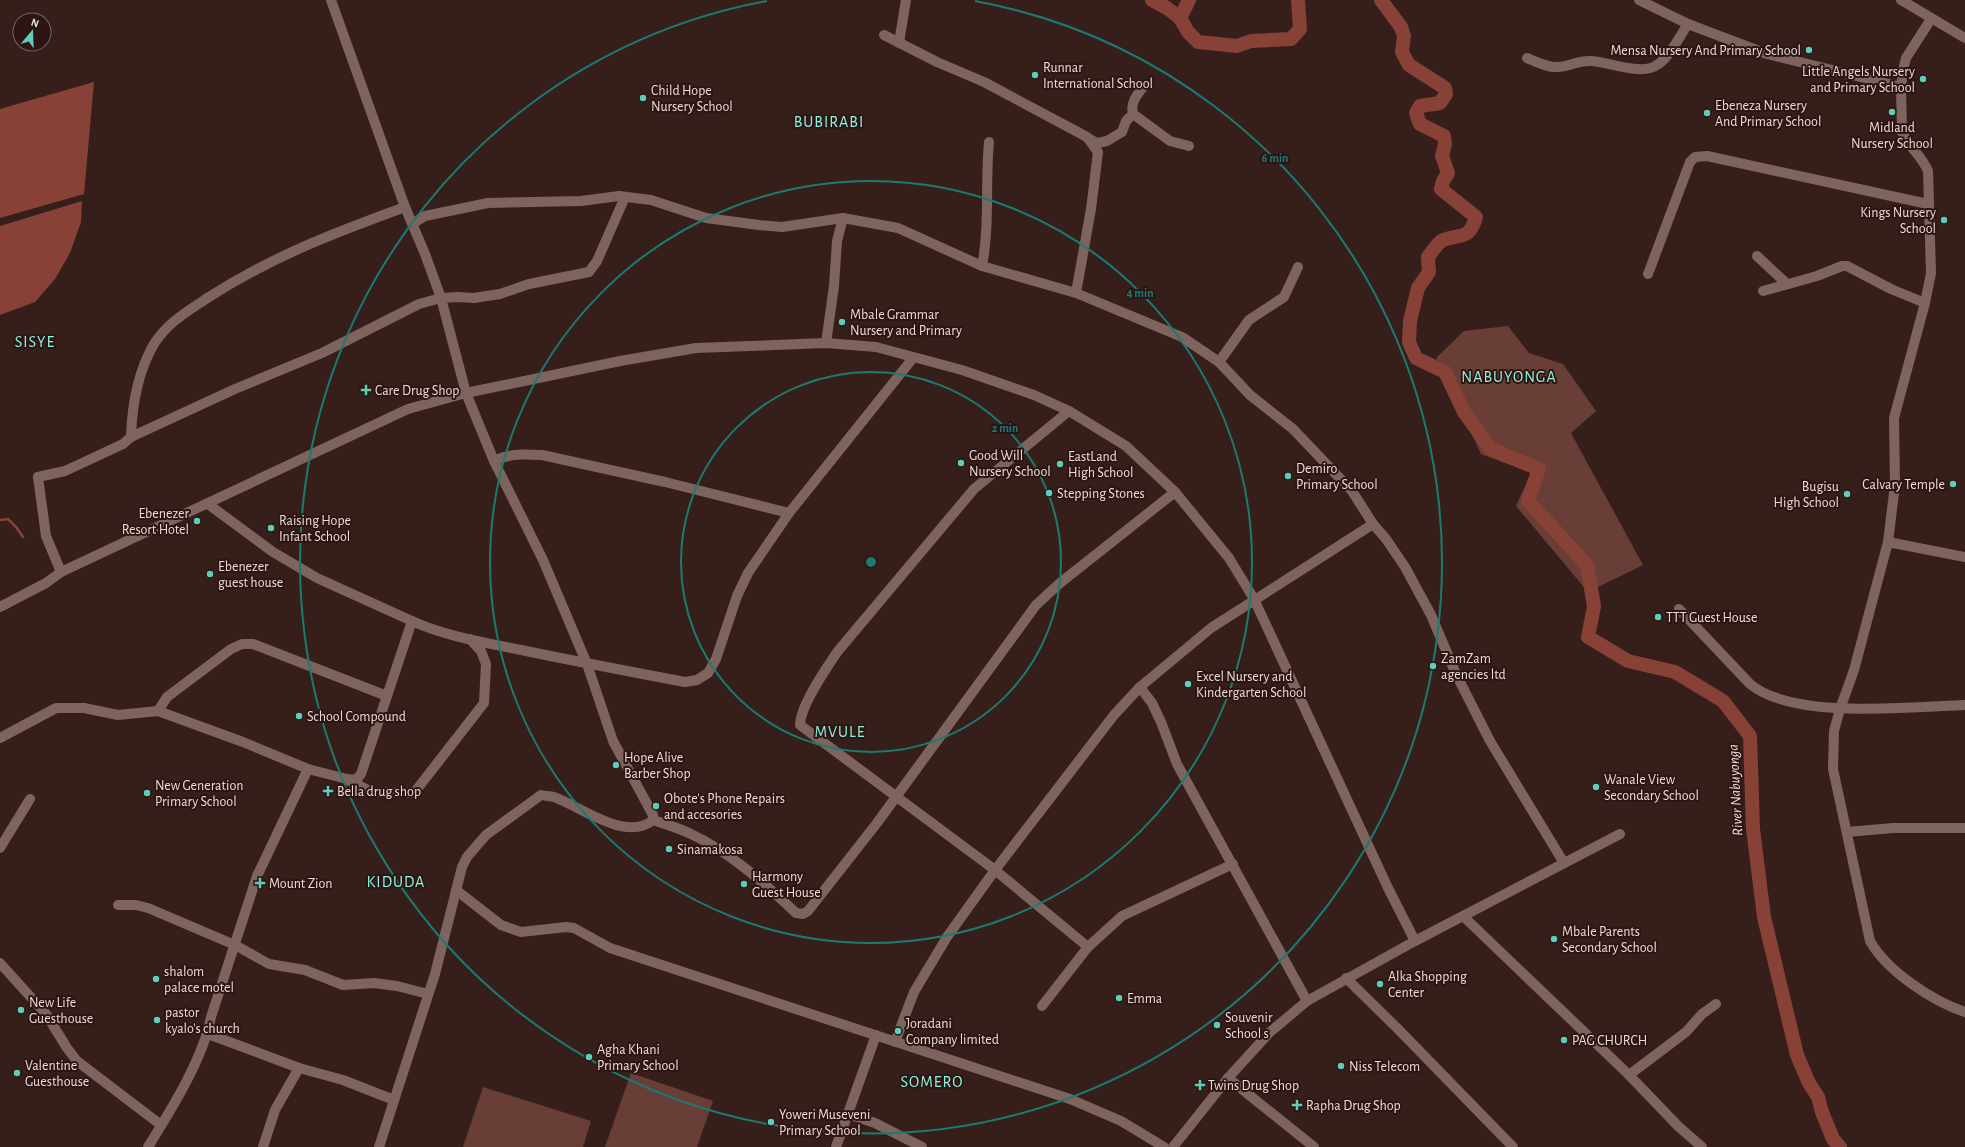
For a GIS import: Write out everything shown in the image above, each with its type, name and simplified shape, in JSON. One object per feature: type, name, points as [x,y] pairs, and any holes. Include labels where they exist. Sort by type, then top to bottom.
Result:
[{"type":"street","points":[[331,0],[405,207],[425,254],[440,298],[466,393],[494,461],[543,560],[587,664],[614,741],[653,815],[653,820]]},
{"type":"street","points":[[899,42],[906,0]]},
{"type":"street","points":[[1639,0],[1688,24],[1768,54],[1901,87]]},
{"type":"street","points":[[1902,0],[1931,19],[1965,38]]},
{"type":"street","points":[[1931,19],[1906,58],[1901,87],[1902,132],[1904,137],[1925,164],[1928,171],[1928,204],[1932,259],[1925,303],[1894,418],[1895,485],[1888,542],[1854,670],[1834,731],[1833,769],[1866,931],[1876,952],[1905,979],[1927,994],[1965,1012]]},
{"type":"street","points":[[1527,58],[1544,65],[1558,67],[1579,61],[1589,61],[1628,68],[1649,69],[1657,66],[1688,24]]},
{"type":"street","points":[[884,35],[937,62],[984,82],[1097,143],[1107,141],[1122,132],[1126,121],[1133,114]]},
{"type":"street","points":[[1143,87],[1135,97],[1131,107],[1133,114],[1170,141],[1189,146]]},
{"type":"street","points":[[1076,293],[1091,209],[1098,152],[1087,137]]},
{"type":"street","points":[[982,266],[986,244],[986,204],[989,188],[989,142]]},
{"type":"street","points":[[1648,274],[1690,162],[1695,157],[1701,156],[1722,159],[1928,204]]},
{"type":"street","points":[[412,224],[425,216],[488,204],[581,201],[625,197],[651,200],[706,218],[759,225],[782,227],[843,218],[898,228],[982,266],[1076,293],[1182,338],[1219,362],[1250,395],[1293,429],[1352,491],[1373,524],[1386,539],[1405,567],[1431,615],[1456,674],[1490,741],[1564,862]]},
{"type":"street","points":[[61,572],[46,536],[38,477],[64,472],[123,444],[131,437],[235,389],[322,353],[419,304],[440,298],[474,298],[500,294],[529,284],[589,272],[597,261],[625,197]]},
{"type":"street","points":[[131,437],[135,390],[145,361],[155,343],[173,320],[244,275],[273,260],[330,234],[405,207]]},
{"type":"street","points":[[826,343],[834,286],[837,241],[843,218]]},
{"type":"street","points":[[1757,256],[1787,284]]},
{"type":"street","points":[[1763,291],[1817,276],[1842,266],[1847,266],[1891,289],[1925,303]]},
{"type":"street","points":[[1219,362],[1249,320],[1284,297],[1298,267]]},
{"type":"street","points":[[0,606],[46,583],[61,572],[408,409],[466,393],[620,361],[696,348],[826,343],[876,347],[962,370],[1027,392],[1069,411],[1126,446],[1175,492],[1229,558],[1254,599],[1388,888],[1415,941]]},
{"type":"street","points":[[208,504],[274,552],[317,578],[412,621],[470,639],[587,664],[685,682],[697,680],[708,673],[716,659],[737,596],[748,573],[788,513],[913,358]]},
{"type":"street","points":[[1069,411],[974,489],[838,651],[819,678],[801,716],[800,725],[995,870],[1088,947]]},
{"type":"street","points":[[494,461],[507,455],[542,455],[665,482],[788,513]]},
{"type":"street","points":[[379,1147],[428,994],[462,867],[473,850],[486,835],[542,795],[554,797],[607,823],[631,826],[644,825],[653,820],[690,833],[714,846],[765,884],[796,912],[803,914],[808,911],[896,796],[1036,605],[1060,583],[1175,492]]},
{"type":"street","points":[[895,1042],[914,992],[947,937],[995,870],[1114,715],[1140,687],[1211,628],[1373,524]]},
{"type":"street","points":[[1888,542],[1965,557]]},
{"type":"street","points":[[1679,609],[1759,692],[1777,698],[1840,709],[1965,705]]},
{"type":"street","points":[[0,738],[56,708],[84,708],[118,715],[158,711],[243,742],[308,769],[356,780],[361,774],[412,621]]},
{"type":"street","points":[[347,779],[372,792],[414,792],[484,703],[486,664],[481,651],[470,639]]},
{"type":"street","points":[[158,711],[167,697],[231,649],[242,644],[253,644],[387,696]]},
{"type":"street","points":[[1140,687],[1152,703],[1177,764],[1307,1001]]},
{"type":"street","points":[[148,1147],[173,1107],[208,1034],[211,1017],[257,876],[308,769]]},
{"type":"street","points":[[0,848],[30,799]]},
{"type":"street","points":[[1847,832],[1892,828],[1965,828]]},
{"type":"street","points":[[1173,1147],[1228,1078],[1270,1033],[1307,1001],[1415,941],[1464,917],[1564,862],[1620,834]]},
{"type":"street","points":[[1042,1006],[1088,947],[1122,916],[1233,864]]},
{"type":"street","points":[[456,890],[501,925],[521,932],[566,927],[574,928],[610,948],[1070,1099],[1121,1121],[1164,1147]]},
{"type":"street","points":[[118,905],[136,905],[148,908],[235,945],[269,964],[305,970],[342,985],[374,983],[397,986],[428,994]]},
{"type":"street","points":[[1464,917],[1629,1075],[1678,1126],[1702,1147]]},
{"type":"street","points":[[0,963],[46,1014],[77,1061],[161,1125]]},
{"type":"street","points":[[1346,978],[1398,1028],[1513,1147]]},
{"type":"street","points":[[1629,1075],[1686,1032],[1702,1014],[1716,1004]]},
{"type":"street","points":[[208,1034],[299,1068],[343,1080],[394,1100]]},
{"type":"street","points":[[836,1147],[876,1035]]},
{"type":"street","points":[[263,1147],[275,1110],[299,1068]]},
{"type":"street","points":[[1228,1078],[1314,1147]]},
{"type":"street","points":[[848,1114],[875,1123],[922,1147]]},
{"type":"shaded area","points":[[94,82],[84,194],[0,218],[0,109]]},
{"type":"shaded area","points":[[82,201],[81,222],[70,253],[55,279],[35,302],[0,315],[0,226]]},
{"type":"shaded area","points":[[1508,326],[1529,353],[1563,364],[1596,411],[1571,433],[1643,565],[1588,592],[1516,506],[1531,473],[1481,454],[1436,358],[1464,331]]},
{"type":"shaded area","points":[[631,1073],[713,1101],[697,1147],[605,1147]]},
{"type":"shaded area","points":[[483,1087],[591,1121],[583,1147],[463,1147]]},
{"type":"waterway","points":[[1152,0],[1167,8],[1180,18]]},
{"type":"waterway","name":"River Nabuyonga","points":[[1189,0],[1180,18],[1188,32],[1198,42],[1237,46],[1251,41],[1291,39],[1300,29],[1298,0]]},
{"type":"waterway","name":"River Nabuyonga","points":[[1381,0],[1401,27],[1404,36],[1402,52],[1409,65],[1445,88],[1446,94],[1440,103],[1420,106],[1416,113],[1420,124],[1444,136],[1445,144],[1442,156],[1448,173],[1443,181],[1441,189],[1476,217],[1473,225],[1467,233],[1441,241],[1428,257],[1429,272],[1418,288],[1410,321],[1409,342],[1416,358],[1445,372],[1464,412],[1491,449],[1539,469],[1528,501],[1587,565],[1594,606],[1588,637],[1628,661],[1675,672],[1723,701],[1750,736],[1753,829],[1764,917],[1797,1055],[1809,1083],[1818,1097],[1822,1112],[1833,1139],[1840,1147]]},
{"type":"waterway","points":[[0,520],[8,519],[23,537]]},
{"type":"place","name":"Mensa Nursery And Primary School","points":[[1809,50]]},
{"type":"place","name":"Runnar International School","points":[[1035,75]]},
{"type":"place","name":"Little Angels Nursery and Primary School","points":[[1923,79]]},
{"type":"place","name":"Child Hope Nursery School","points":[[643,98]]},
{"type":"place","name":"Midland Nursery School","points":[[1892,112]]},
{"type":"place","name":"Ebeneza Nursery And Primary School","points":[[1707,113]]},
{"type":"place","name":"Kings Nursery School","points":[[1944,220]]},
{"type":"place","name":"Mbale Grammar Nursery and Primary","points":[[842,322]]},
{"type":"place","name":"Care Drug Shop","points":[[366,390]]},
{"type":"place","name":"Good Will Nursery School","points":[[961,463]]},
{"type":"place","name":"EastLand High School","points":[[1060,464]]},
{"type":"place","name":"Demiro Primary School","points":[[1288,476]]},
{"type":"place","name":"Calvary Temple","points":[[1953,484]]},
{"type":"place","name":"Stepping Stones","points":[[1049,493]]},
{"type":"place","name":"Bugisu High School","points":[[1847,494]]},
{"type":"place","name":"Ebenezer Resort Hotel","points":[[197,521]]},
{"type":"place","name":"Raising Hope Infant School","points":[[271,528]]},
{"type":"place","name":"Ebenezer guest house","points":[[210,574]]},
{"type":"place","name":"TTT Guest House","points":[[1658,617]]},
{"type":"place","name":"ZamZam agencies ltd","points":[[1433,666]]},
{"type":"place","name":"Excel Nursery and Kindergarten School","points":[[1188,684]]},
{"type":"place","name":"School Compound","points":[[299,716]]},
{"type":"place","name":"Hope Alive Barber Shop","points":[[616,765]]},
{"type":"place","name":"Wanale View Secondary School","points":[[1596,787]]},
{"type":"place","name":"Bella drug shop","points":[[328,791]]},
{"type":"place","name":"New Generation Primary School","points":[[147,793]]},
{"type":"place","name":"Obote's Phone Repairs and accesories","points":[[656,806]]},
{"type":"place","name":"Sinamakosa","points":[[669,849]]},
{"type":"place","name":"Mount Zion","points":[[260,883]]},
{"type":"place","name":"Harmony Guest House","points":[[744,884]]},
{"type":"place","name":"Mbale Parents Secondary School","points":[[1554,939]]},
{"type":"place","name":"shalom palace motel","points":[[156,979]]},
{"type":"place","name":"Alka Shopping Center","points":[[1380,984]]},
{"type":"place","name":"Emma","points":[[1119,998]]},
{"type":"place","name":"New Life Guesthouse","points":[[21,1010]]},
{"type":"place","name":"pastor kyalo's church","points":[[157,1020]]},
{"type":"place","name":"Souvenir School s","points":[[1217,1025]]},
{"type":"place","name":"Joradani Company limited","points":[[898,1031]]},
{"type":"place","name":"PAG CHURCH","points":[[1564,1040]]},
{"type":"place","name":"Agha Khani Primary School","points":[[589,1057]]},
{"type":"place","name":"Niss Telecom","points":[[1341,1066]]},
{"type":"place","name":"Valentine Guesthouse","points":[[17,1073]]},
{"type":"place","name":"Twins Drug Shop","points":[[1200,1085]]},
{"type":"place","name":"Rapha Drug Shop","points":[[1297,1105]]},
{"type":"place","name":"Yoweri Museveni Primary School","points":[[771,1122]]},
{"type":"district","name":"BUBIRABI","points":[[829,121]]},
{"type":"district","name":"SISYE","points":[[35,341]]},
{"type":"district","name":"NABUYONGA","points":[[1509,376]]},
{"type":"district","name":"MVULE","points":[[840,731]]},
{"type":"district","name":"KIDUDA","points":[[396,881]]},
{"type":"district","name":"SOMERO","points":[[932,1081]]}]
